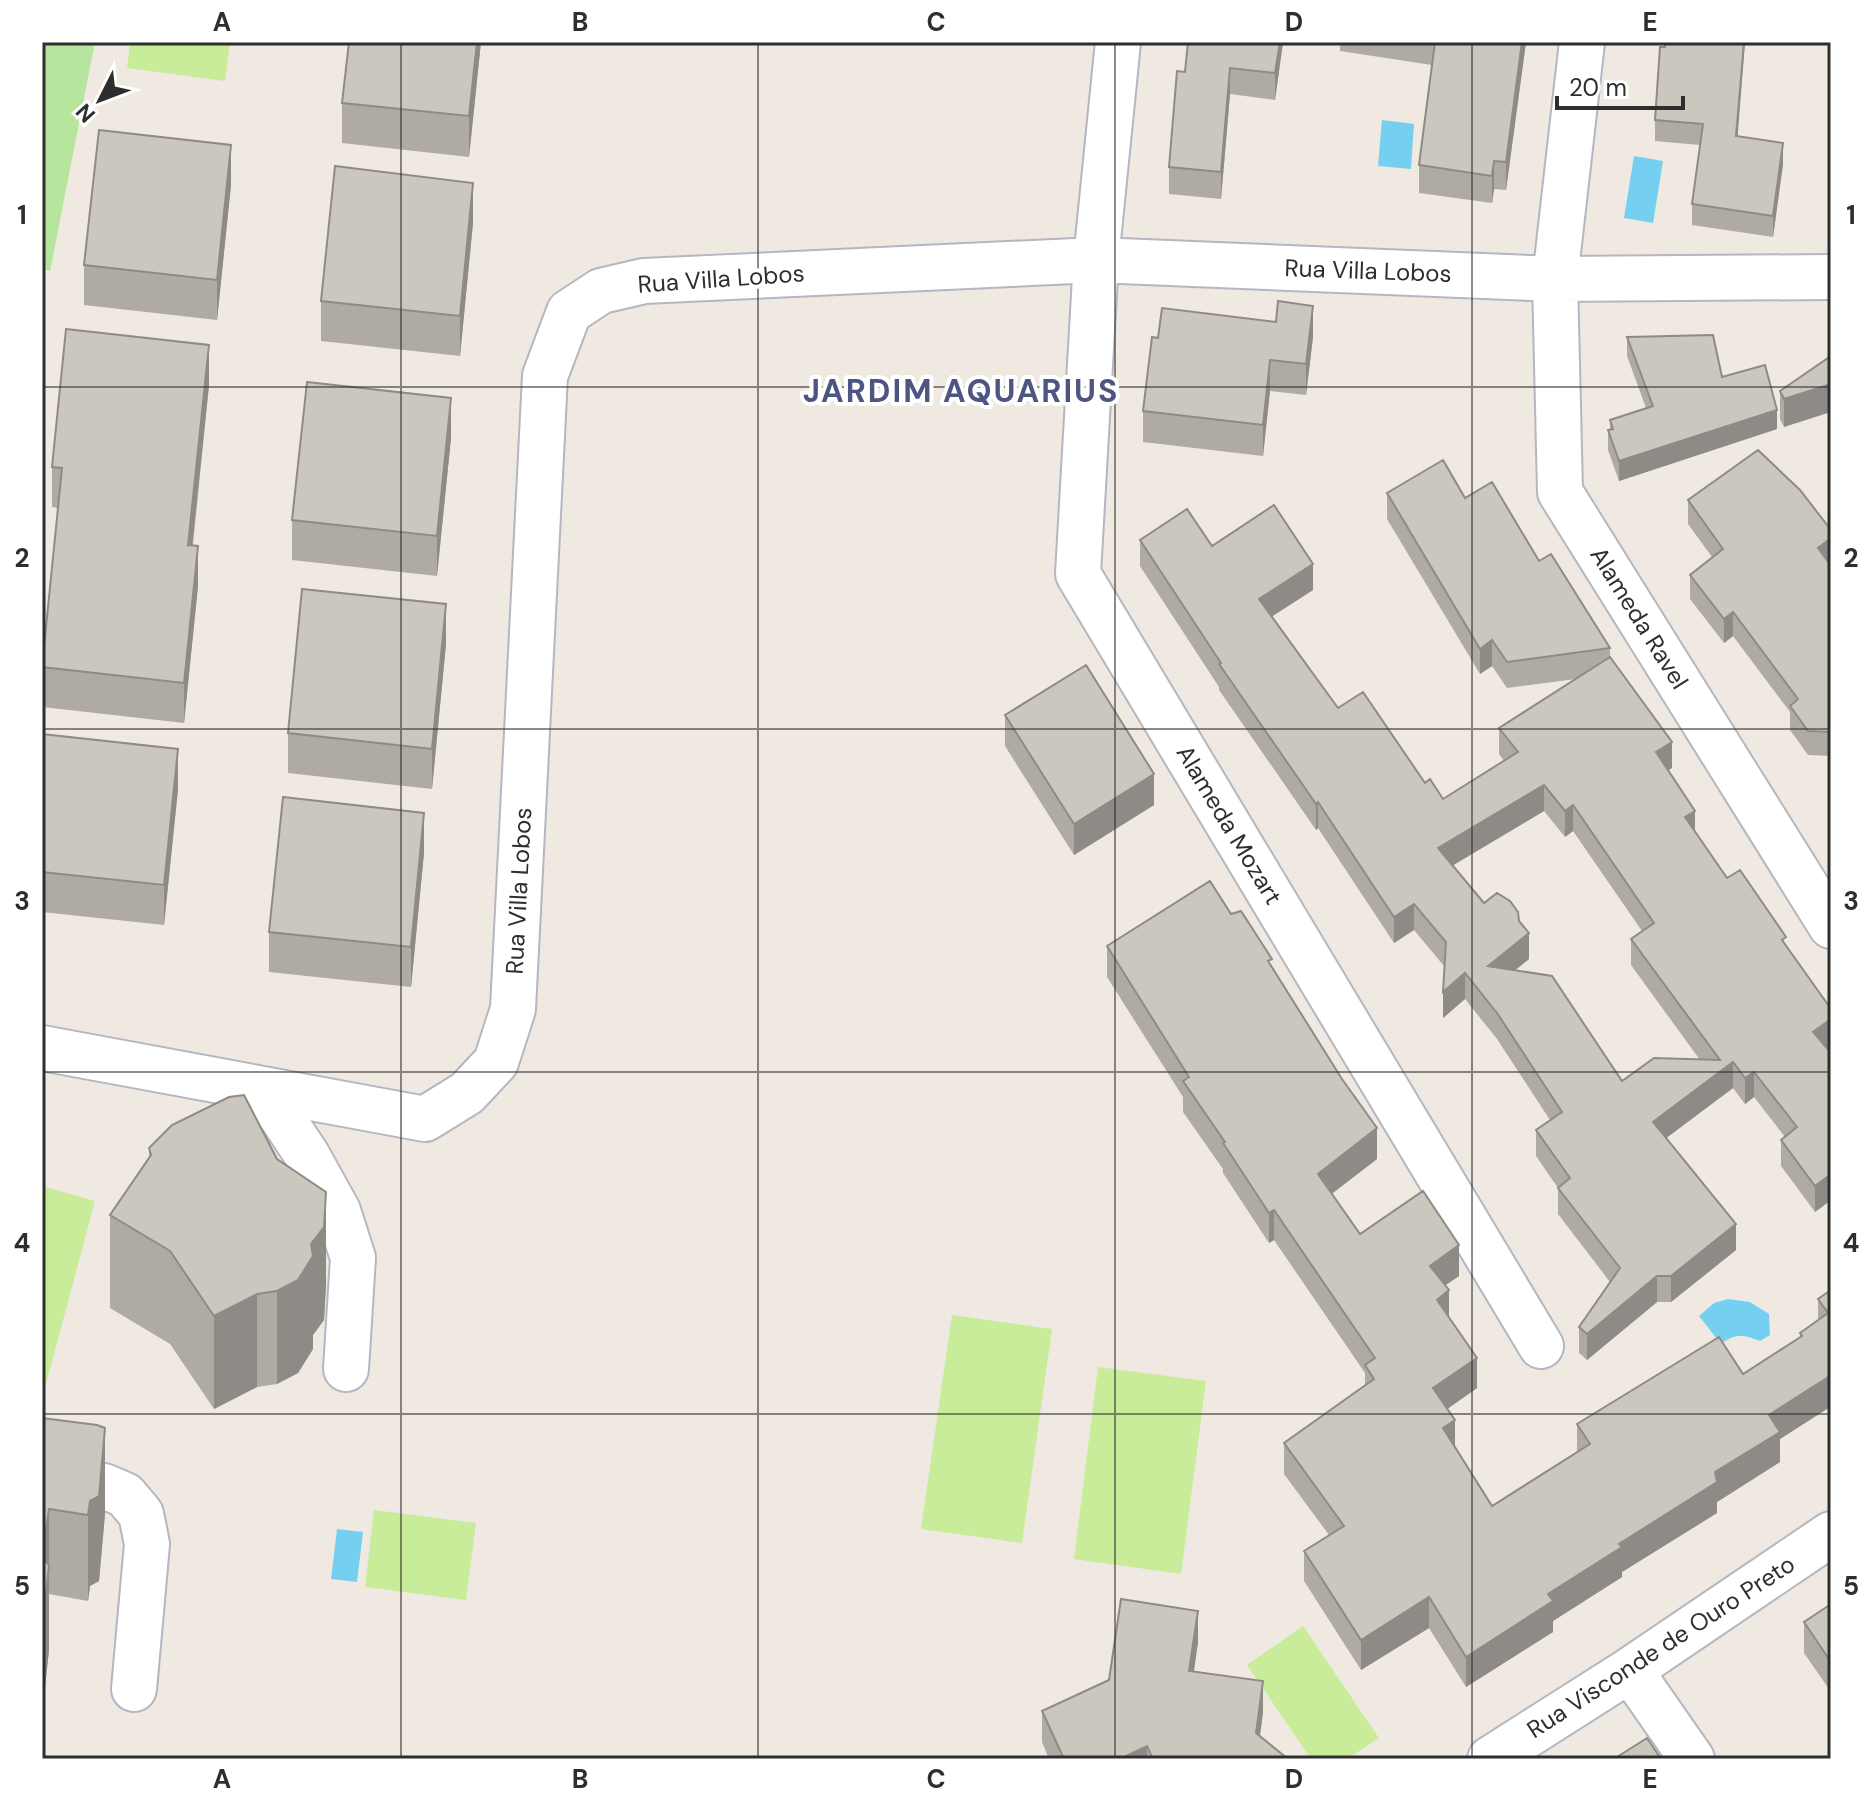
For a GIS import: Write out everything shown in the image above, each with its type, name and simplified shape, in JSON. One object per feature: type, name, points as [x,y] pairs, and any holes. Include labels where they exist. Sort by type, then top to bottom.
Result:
[{"type":"street","name":"Alameda Mozart","points":[[1118,42],[1096,260],[1078,574],[1541,1346]]},
{"type":"street","name":"Alameda Ravel","points":[[1582,42],[1555,279],[1560,492],[1831,926]]},
{"type":"street","name":"Rua Villa Lobos","points":[[42,1048],[425,1119],[467,1093],[496,1062],[513,1009],[545,376],[569,312],[601,291],[644,281],[1096,260],[1555,279],[1831,277]]},
{"type":"street","points":[[263,1089],[315,1169],[338,1211],[353,1258],[346,1369]]},
{"type":"street","points":[[42,1478],[104,1486],[125,1495],[141,1514],[147,1544],[134,1689]]},
{"type":"street","name":"Rua Visconde de Ouro Preto","points":[[1490,1759],[1630,1670],[1831,1534]]},
{"type":"street","points":[[1630,1670],[1692,1759]]},
{"type":"green space","points":[[42,42],[95,42],[50,271],[42,269]]},
{"type":"green space","points":[[130,42],[230,42],[225,81],[127,68]]},
{"type":"green space","points":[[42,1186],[95,1201],[42,1399]]},
{"type":"green space","points":[[952,1315],[1052,1329],[1022,1543],[921,1529]]},
{"type":"green space","points":[[1098,1367],[1206,1381],[1181,1574],[1074,1559]]},
{"type":"green space","points":[[374,1510],[476,1523],[466,1600],[365,1587]]},
{"type":"green space","points":[[1303,1626],[1379,1738],[1347,1759],[1311,1759],[1247,1665]]},
{"type":"water","points":[[1382,120],[1414,124],[1411,169],[1378,166]]},
{"type":"water","points":[[1634,156],[1663,161],[1653,223],[1624,218]]},
{"type":"water","points":[[1728,1299],[1750,1302],[1769,1314],[1770,1335],[1760,1341],[1744,1336],[1735,1337],[1721,1344],[1699,1316],[1714,1303]]},
{"type":"water","points":[[337,1529],[363,1532],[357,1582],[331,1579]]},
{"type":"building","points":[[349,42],[477,42],[469,116],[342,103]]},
{"type":"building","points":[[1188,42],[1280,42],[1275,73],[1230,68],[1221,172],[1169,167],[1177,71],[1185,72]]},
{"type":"building","points":[[1435,42],[1522,42],[1506,162],[1494,161],[1492,176],[1419,165]]},
{"type":"building","points":[[1665,42],[1744,42],[1736,136],[1783,143],[1773,216],[1692,204],[1703,124],[1655,120],[1660,47],[1665,47]]},
{"type":"building","points":[[99,130],[231,145],[217,280],[84,265]]},
{"type":"building","points":[[335,166],[473,183],[460,316],[321,301]]},
{"type":"building","points":[[1278,301],[1313,306],[1306,364],[1270,360],[1263,425],[1143,411],[1152,337],[1158,338],[1162,308],[1276,322]]},
{"type":"building","points":[[66,329],[209,345],[188,545],[198,546],[184,683],[42,667],[62,468],[52,467]]},
{"type":"building","points":[[1713,335],[1722,377],[1765,365],[1777,410],[1619,461],[1608,430],[1613,429],[1610,420],[1653,406],[1627,337]]},
{"type":"building","points":[[1831,356],[1831,384],[1784,399],[1780,391]]},
{"type":"building","points":[[307,382],[451,398],[437,536],[292,520]]},
{"type":"building","points":[[1758,450],[1800,490],[1831,530],[1831,538],[1818,548],[1831,566],[1831,732],[1808,731],[1790,706],[1798,699],[1733,612],[1724,619],[1690,575],[1723,549],[1688,500]]},
{"type":"building","points":[[1443,460],[1465,498],[1492,482],[1539,561],[1551,554],[1610,648],[1507,662],[1492,640],[1480,649],[1387,493]]},
{"type":"building","points":[[1274,505],[1313,564],[1259,599],[1338,708],[1363,692],[1425,783],[1430,779],[1443,799],[1518,752],[1499,728],[1610,657],[1672,742],[1656,752],[1695,811],[1685,817],[1727,878],[1740,870],[1786,937],[1782,940],[1831,1009],[1831,1019],[1813,1032],[1831,1053],[1831,1174],[1815,1186],[1781,1140],[1797,1127],[1754,1072],[1745,1078],[1733,1062],[1653,1122],[1736,1224],[1671,1276],[1657,1276],[1587,1334],[1579,1327],[1620,1268],[1558,1188],[1570,1178],[1536,1130],[1562,1112],[1497,1013],[1465,973],[1443,992],[1446,942],[1414,904],[1394,917],[1318,802],[1316,804],[1219,664],[1140,540],[1187,509],[1212,546]],"holes":[[[1544,785],[1565,811],[1573,805],[1654,923],[1631,939],[1720,1060],[1654,1058],[1622,1081],[1552,976],[1488,966],[1529,933],[1519,921],[1518,912],[1510,901],[1497,893],[1484,903],[1438,848]]]},
{"type":"building","points":[[302,589],[446,604],[432,749],[288,733]]},
{"type":"building","points":[[1086,665],[1154,774],[1074,824],[1005,715]]},
{"type":"building","points":[[42,734],[178,749],[164,885],[42,872]]},
{"type":"building","points":[[283,797],[424,813],[411,947],[269,932]]},
{"type":"building","points":[[1210,881],[1231,914],[1241,911],[1272,959],[1268,961],[1342,1079],[1377,1128],[1318,1174],[1360,1234],[1423,1191],[1459,1245],[1430,1266],[1449,1290],[1437,1300],[1477,1358],[1433,1388],[1455,1420],[1443,1428],[1492,1506],[1590,1444],[1577,1424],[1719,1337],[1743,1374],[1802,1336],[1800,1333],[1828,1313],[1818,1299],[1831,1290],[1831,1377],[1769,1415],[1780,1432],[1715,1472],[1717,1482],[1619,1544],[1622,1547],[1548,1594],[1553,1601],[1466,1657],[1429,1597],[1361,1640],[1304,1551],[1344,1526],[1284,1443],[1374,1379],[1365,1365],[1375,1358],[1274,1210],[1269,1213],[1223,1143],[1183,1081],[1189,1077],[1107,946]]},
{"type":"building","points":[[244,1095],[277,1159],[326,1192],[324,1227],[311,1244],[313,1256],[298,1280],[277,1291],[257,1294],[214,1316],[170,1251],[110,1215],[151,1155],[149,1148],[172,1125],[229,1097]]},
{"type":"building","points":[[42,1418],[105,1428],[99,1496],[90,1501],[88,1515],[49,1509],[42,1554]]},
{"type":"building","points":[[42,1558],[49,1565],[42,1630]]},
{"type":"building","points":[[1121,1599],[1198,1611],[1189,1671],[1263,1681],[1256,1733],[1288,1759],[1153,1759],[1147,1746],[1120,1759],[1064,1759],[1042,1711],[1109,1680]]},
{"type":"building","points":[[1831,1604],[1831,1662],[1804,1622]]},
{"type":"building","points":[[1647,1738],[1661,1759],[1614,1759]]},
{"type":"district","name":"JARDIM AQUARIUS","points":[[961,391]]}]
